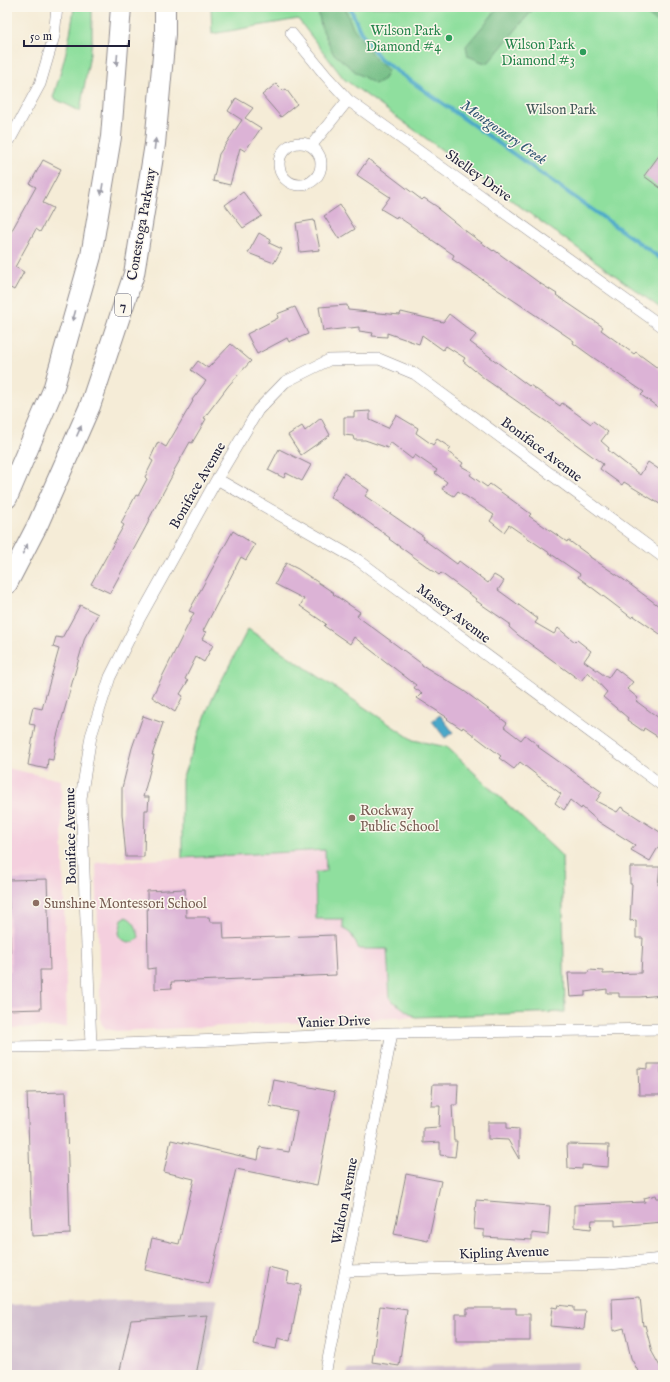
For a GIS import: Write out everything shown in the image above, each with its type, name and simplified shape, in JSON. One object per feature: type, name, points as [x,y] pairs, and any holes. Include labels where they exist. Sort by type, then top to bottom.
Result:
[{"type":"highway","points":[[7,498],[52,390],[91,256],[111,137],[120,7]]},
{"type":"highway","name":"Conestoga Parkway","points":[[7,584],[38,524],[90,406],[134,274],[155,144],[165,34],[165,7]]},
{"type":"street","points":[[7,145],[40,84],[54,36],[57,7]]},
{"type":"street","name":"Shelley Drive","points":[[291,33],[326,76],[348,100],[663,327]]},
{"type":"street","points":[[311,146],[348,100]]},
{"type":"street","name":"Boniface Avenue","points":[[91,1045],[81,798],[91,736],[110,677],[138,622],[217,479],[258,410],[285,382],[329,360],[379,359],[415,374],[663,557]]},
{"type":"street","name":"Massey Avenue","points":[[217,479],[358,560],[663,786]]},
{"type":"street","name":"Vanier Drive","points":[[7,1047],[392,1033],[663,1029]]},
{"type":"street","name":"Walton Avenue","points":[[325,1375],[392,1033]]},
{"type":"street","name":"Kipling Avenue","points":[[345,1271],[609,1264],[663,1259]]},
{"type":"shaded area","name":"Rockway Public School","points":[[248,629],[413,740],[447,747],[562,856],[565,1012],[415,1017],[117,1031],[106,1029],[101,1023],[96,863],[182,858],[182,779],[211,701]]},
{"type":"shaded area","name":"Sunshine Montessori School","points":[[7,768],[61,780],[67,1027],[7,1028]]},
{"type":"shaded area","points":[[118,1300],[217,1300],[204,1372],[309,1373],[309,1375],[7,1375],[7,1304]]},
{"type":"shaded area","points":[[579,1362],[576,1375],[347,1375],[348,1370]]},
{"type":"green space","points":[[74,7],[92,7],[92,42],[80,111],[53,98],[63,64],[73,19]]},
{"type":"green space","name":"Wilson Park","points":[[211,7],[663,7],[663,310],[344,79],[298,19],[212,34]]},
{"type":"green space","points":[[316,7],[345,7],[352,26],[376,60],[388,70],[384,79],[375,84],[357,73],[333,53],[321,26]]},
{"type":"green space","points":[[499,7],[535,7],[488,63],[468,56],[466,46]]},
{"type":"green space","points":[[636,7],[663,7],[663,26]]},
{"type":"green space","name":"Rockway Public School","points":[[248,629],[413,740],[447,747],[562,856],[565,1012],[415,1017],[390,999],[387,949],[359,949],[351,934],[343,928],[343,919],[316,919],[315,873],[326,871],[325,850],[182,858],[182,779],[211,701]]},
{"type":"green space","points":[[126,917],[133,922],[137,930],[139,937],[134,942],[128,943],[121,938],[119,933],[122,919]]},
{"type":"water","points":[[440,715],[453,732],[445,738],[432,721]]},
{"type":"building","points":[[276,84],[283,91],[286,89],[297,104],[281,117],[262,95]]},
{"type":"building","points":[[236,98],[253,108],[245,118],[261,128],[245,151],[240,148],[230,185],[213,181],[219,154],[242,120],[228,111]]},
{"type":"building","points":[[663,150],[663,190],[644,176]]},
{"type":"building","points":[[368,159],[422,200],[424,198],[439,208],[438,209],[463,229],[493,251],[494,250],[603,327],[601,330],[634,354],[636,352],[663,372],[663,402],[659,408],[641,395],[644,392],[573,343],[574,341],[452,259],[454,255],[397,216],[396,218],[381,209],[390,197],[357,175]]},
{"type":"building","points":[[43,160],[61,169],[43,203],[53,208],[40,232],[36,229],[15,267],[24,272],[14,290],[7,286],[7,239],[36,187],[30,184]]},
{"type":"building","points":[[243,192],[262,216],[243,228],[225,205]]},
{"type":"building","points":[[340,205],[355,229],[339,239],[324,216]]},
{"type":"building","points":[[314,220],[320,250],[300,252],[296,223]]},
{"type":"building","points":[[259,233],[271,240],[269,243],[282,249],[274,263],[248,253]]},
{"type":"building","points":[[347,305],[348,310],[400,315],[401,312],[443,322],[449,314],[476,335],[470,342],[529,386],[530,385],[560,406],[562,403],[591,424],[593,421],[608,432],[601,441],[609,448],[608,450],[640,475],[648,462],[663,472],[663,506],[624,482],[622,485],[600,469],[603,464],[554,427],[485,379],[463,361],[465,358],[446,346],[443,350],[422,335],[419,344],[387,333],[387,337],[372,336],[373,333],[359,331],[359,327],[323,331],[319,307]]},
{"type":"building","points":[[295,307],[308,334],[289,342],[287,338],[257,354],[247,334],[278,318],[277,314]]},
{"type":"building","points":[[231,344],[251,361],[229,385],[204,418],[206,419],[192,443],[190,442],[172,474],[150,519],[110,593],[91,584],[124,525],[121,523],[136,495],[138,496],[147,479],[145,477],[153,461],[150,459],[158,442],[166,447],[193,401],[192,400],[206,381],[191,370],[198,361],[208,368]]},
{"type":"building","points":[[370,411],[370,420],[388,428],[396,415],[418,428],[416,433],[433,445],[437,439],[451,448],[448,452],[463,463],[461,466],[472,472],[470,475],[487,487],[490,484],[531,514],[529,516],[567,542],[568,540],[663,609],[663,636],[634,616],[632,618],[578,577],[580,574],[509,525],[504,532],[490,521],[494,515],[458,491],[454,496],[442,489],[447,482],[435,473],[437,470],[415,455],[412,459],[390,442],[388,448],[365,440],[354,440],[353,436],[344,435],[344,417],[354,417],[354,412]]},
{"type":"building","points":[[321,418],[330,435],[301,455],[288,435],[302,426],[305,431]]},
{"type":"building","points":[[279,449],[311,465],[302,481],[286,473],[284,478],[268,470]]},
{"type":"building","points":[[344,473],[369,490],[365,496],[424,537],[423,539],[457,564],[459,561],[488,583],[494,575],[504,581],[498,590],[538,619],[535,623],[554,634],[558,628],[575,642],[577,640],[591,651],[584,661],[608,678],[615,668],[633,682],[627,689],[638,698],[636,701],[663,721],[663,740],[644,728],[643,731],[627,720],[628,718],[603,697],[607,692],[588,672],[581,681],[518,635],[509,627],[510,624],[475,600],[476,599],[441,573],[439,575],[354,512],[330,497]]},
{"type":"building","points":[[233,531],[255,545],[246,560],[241,557],[203,631],[206,632],[202,639],[213,645],[204,662],[196,657],[185,679],[188,681],[180,694],[183,696],[175,712],[152,697],[194,613],[189,611]]},
{"type":"building","points":[[286,563],[298,569],[360,612],[357,616],[422,665],[464,691],[507,723],[504,727],[521,740],[525,735],[539,746],[538,747],[602,792],[596,801],[617,812],[621,807],[663,834],[663,839],[650,861],[631,850],[635,845],[599,822],[582,807],[581,809],[570,800],[564,810],[555,803],[561,794],[520,762],[514,769],[499,758],[501,756],[463,727],[462,729],[417,698],[422,693],[414,688],[416,685],[354,637],[350,644],[324,626],[326,624],[300,606],[304,599],[275,584]]},
{"type":"building","points":[[80,605],[98,614],[85,637],[56,740],[53,760],[48,759],[47,769],[28,765],[35,725],[29,724],[33,707],[42,709],[59,649],[53,647],[56,637],[62,638]]},
{"type":"building","points":[[143,716],[163,723],[152,755],[154,755],[143,797],[149,797],[148,810],[145,810],[144,857],[126,857],[122,814],[122,788],[132,748]]},
{"type":"building","points":[[630,867],[660,867],[658,885],[663,884],[663,995],[619,997],[619,993],[607,993],[607,989],[585,992],[585,996],[570,997],[568,973],[588,973],[589,970],[603,971],[603,974],[641,973],[643,938],[636,938],[636,920],[630,921],[632,884],[630,884]]},
{"type":"building","points":[[47,879],[50,970],[40,970],[41,1009],[7,1010],[7,971],[11,971],[8,880]]},
{"type":"building","points":[[185,889],[186,917],[209,917],[210,922],[223,922],[224,939],[334,935],[336,975],[171,982],[172,988],[155,989],[155,968],[148,969],[147,891]]},
{"type":"building","points":[[648,1064],[661,1064],[661,1073],[663,1073],[663,1095],[639,1095],[638,1068],[648,1069]]},
{"type":"building","points":[[274,1080],[335,1092],[317,1185],[236,1169],[209,1284],[145,1270],[152,1238],[179,1244],[194,1179],[164,1172],[171,1140],[258,1160],[260,1147],[289,1152],[297,1112],[269,1106]]},
{"type":"building","points":[[433,1084],[458,1084],[457,1105],[452,1105],[454,1141],[457,1141],[455,1157],[440,1155],[440,1142],[423,1143],[423,1128],[439,1127],[440,1106],[431,1106]]},
{"type":"building","points":[[66,1092],[70,1234],[32,1236],[27,1093]]},
{"type":"building","points":[[488,1122],[507,1122],[507,1128],[519,1129],[519,1159],[508,1140],[488,1139]]},
{"type":"building","points":[[567,1144],[609,1145],[608,1167],[582,1165],[582,1169],[568,1168]]},
{"type":"building","points":[[406,1174],[441,1181],[428,1241],[394,1234]]},
{"type":"building","points":[[656,1195],[657,1198],[663,1198],[663,1222],[615,1226],[615,1220],[592,1220],[591,1229],[574,1227],[574,1205],[645,1202],[644,1198]]},
{"type":"building","points":[[476,1200],[550,1206],[548,1235],[532,1233],[532,1240],[484,1237],[484,1230],[474,1229]]},
{"type":"building","points":[[268,1267],[289,1272],[287,1283],[301,1285],[290,1341],[278,1338],[276,1349],[253,1344]]},
{"type":"building","points":[[640,1297],[643,1326],[645,1325],[652,1352],[663,1372],[663,1375],[640,1375],[631,1358],[624,1328],[613,1331],[612,1299]]},
{"type":"building","points":[[558,1305],[574,1307],[574,1311],[586,1311],[584,1329],[550,1326],[552,1307],[557,1308]]},
{"type":"building","points":[[380,1306],[407,1310],[399,1366],[372,1362]]},
{"type":"building","points":[[467,1308],[516,1308],[516,1314],[530,1314],[530,1341],[456,1341],[456,1314],[467,1314]]},
{"type":"building","points":[[208,1315],[196,1375],[119,1375],[131,1320]]},
{"type":"waterway","name":"Montgomery Creek","points":[[350,7],[360,31],[380,59],[663,260]]},
{"type":"place","name":"Wilson Park Diamond #4","points":[[449,38]]},
{"type":"place","name":"Wilson Park Diamond #3","points":[[583,52]]},
{"type":"place","name":"Rockway Public School","points":[[352,818]]},
{"type":"place","name":"Sunshine Montessori School","points":[[36,903]]}]
